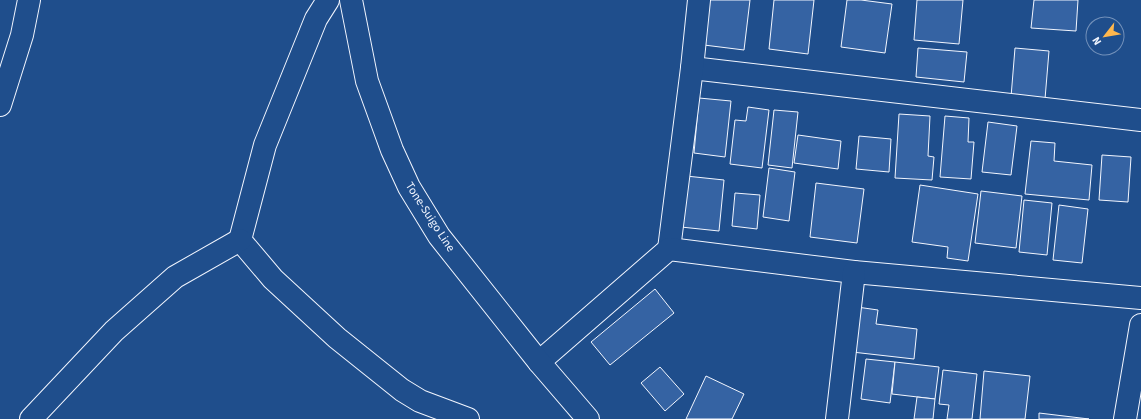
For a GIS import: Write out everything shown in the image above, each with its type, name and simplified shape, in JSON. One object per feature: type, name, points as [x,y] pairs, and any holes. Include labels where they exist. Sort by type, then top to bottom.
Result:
[{"type":"main road","points":[[0,105],[22,35],[29,0]]},
{"type":"main road","points":[[31,419],[114,331],[175,277],[240,240],[265,145],[316,19],[328,0]]},
{"type":"main road","name":"Tone-Suigo Line","points":[[351,0],[367,81],[392,150],[409,187],[439,236],[539,362],[588,419]]},
{"type":"main road","points":[[539,362],[669,249],[699,0]]},
{"type":"main road","points":[[692,68],[1141,120]]},
{"type":"main road","points":[[240,240],[279,284],[337,338],[402,390],[420,401],[468,419]]},
{"type":"main road","points":[[669,249],[854,272],[1141,298]]},
{"type":"main road","points":[[837,419],[854,272]]},
{"type":"main road","points":[[1125,419],[1141,325]]},
{"type":"building","points":[[709,0],[750,0],[744,50],[704,45]]},
{"type":"building","points":[[774,0],[814,0],[808,54],[769,49]]},
{"type":"building","points":[[847,0],[861,0],[892,4],[885,53],[841,47]]},
{"type":"building","points":[[917,0],[963,0],[959,44],[914,40]]},
{"type":"building","points":[[1034,0],[1078,0],[1076,31],[1031,28]]},
{"type":"building","points":[[918,48],[967,52],[964,82],[916,77]]},
{"type":"building","points":[[1015,48],[1049,51],[1045,99],[1011,97]]},
{"type":"building","points":[[699,98],[731,101],[725,157],[694,153]]},
{"type":"building","points":[[748,107],[769,110],[762,168],[730,164],[735,120],[746,121]]},
{"type":"building","points":[[774,110],[798,112],[792,168],[768,165]]},
{"type":"building","points":[[899,114],[930,116],[928,156],[934,157],[932,180],[895,178]]},
{"type":"building","points":[[945,116],[969,118],[968,142],[974,142],[971,179],[940,177]]},
{"type":"building","points":[[988,122],[1017,126],[1011,175],[982,172]]},
{"type":"building","points":[[798,135],[841,141],[838,169],[794,163]]},
{"type":"building","points":[[859,136],[891,139],[889,172],[856,169]]},
{"type":"building","points":[[1031,141],[1055,143],[1054,161],[1092,165],[1089,200],[1025,194]]},
{"type":"building","points":[[1102,155],[1131,157],[1128,202],[1099,200]]},
{"type":"building","points":[[769,168],[795,172],[789,221],[763,217]]},
{"type":"building","points":[[686,176],[724,180],[719,231],[681,227]]},
{"type":"building","points":[[816,183],[864,189],[857,243],[810,237]]},
{"type":"building","points":[[920,185],[978,194],[968,261],[947,258],[948,247],[912,242]]},
{"type":"building","points":[[981,191],[1022,196],[1016,248],[975,243]]},
{"type":"building","points":[[735,193],[760,195],[757,229],[732,226]]},
{"type":"building","points":[[1024,200],[1052,203],[1047,255],[1019,252]]},
{"type":"building","points":[[1059,205],[1088,209],[1082,263],[1053,260]]},
{"type":"building","points":[[655,289],[674,313],[610,365],[591,342]]},
{"type":"building","points":[[857,307],[878,310],[876,324],[917,329],[914,359],[852,352]]},
{"type":"building","points":[[866,359],[895,362],[890,403],[861,399]]},
{"type":"building","points":[[895,362],[939,367],[935,399],[892,394]]},
{"type":"building","points":[[660,367],[684,394],[665,411],[641,383]]},
{"type":"building","points":[[943,370],[977,374],[972,419],[947,419],[949,405],[939,404]]},
{"type":"building","points":[[984,371],[1030,376],[1025,419],[980,419]]},
{"type":"building","points":[[706,376],[744,394],[732,419],[686,419]]},
{"type":"building","points":[[917,397],[935,399],[933,419],[914,419]]},
{"type":"building","points":[[1039,413],[1089,419],[1039,419]]}]
